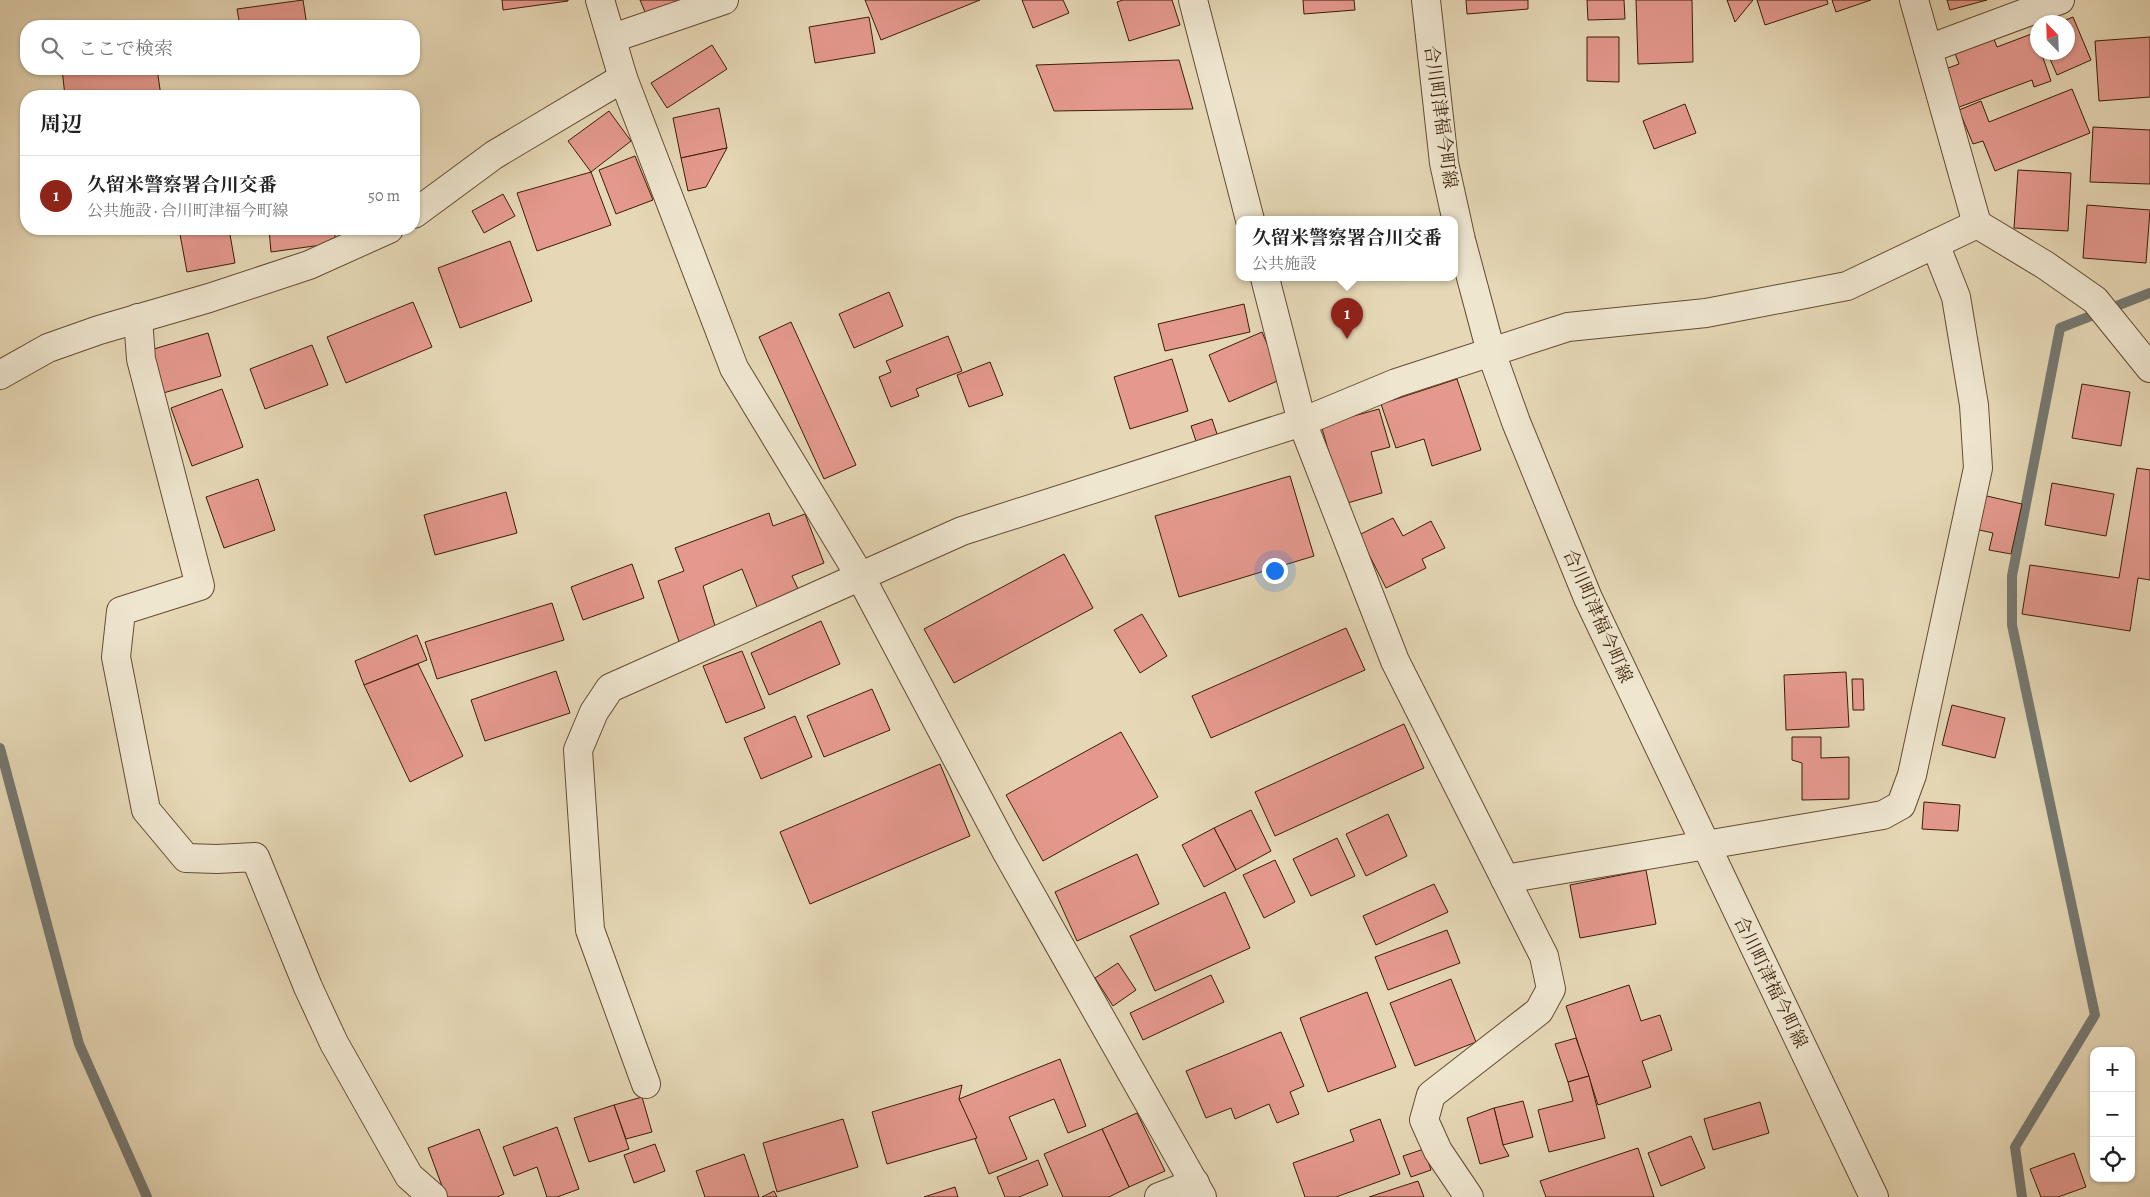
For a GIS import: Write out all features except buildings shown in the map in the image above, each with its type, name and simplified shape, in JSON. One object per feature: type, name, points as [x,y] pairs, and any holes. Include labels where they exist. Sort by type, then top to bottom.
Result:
[{"type":"street","points":[[600,0],[623,78],[734,368],[860,576],[1005,849],[1198,1190],[1159,1197]]},
{"type":"street","points":[[612,38],[724,0]]},
{"type":"street","points":[[1193,0],[1249,216]]},
{"type":"street","name":"合川町津福今町線","points":[[1426,0],[1444,163],[1456,216]]},
{"type":"street","points":[[1914,0],[1977,224],[2045,265],[2096,300],[2150,368]]},
{"type":"street","points":[[1928,50],[2060,0]]},
{"type":"street","points":[[420,210],[494,155],[623,78]]},
{"type":"street","points":[[646,1084],[590,930],[578,750],[591,720],[610,688],[962,531],[1302,422],[1396,382],[1568,327],[1706,313],[1847,286],[1977,224]]},
{"type":"street","name":"合川町津福今町線","points":[[1458,226],[1491,352],[1516,422],[1588,598],[1874,1197]]},
{"type":"street","points":[[0,375],[48,348],[309,265],[376,235]]},
{"type":"street","points":[[1505,879],[1883,814],[1901,805],[1912,775],[1978,468],[1974,405],[1956,297],[1935,244]]},
{"type":"street","points":[[1266,281],[1302,422],[1396,661],[1544,956],[1552,989],[1538,1011],[1431,1095],[1424,1120],[1438,1151],[1469,1197]]},
{"type":"street","points":[[138,318],[141,359],[200,586],[121,611],[116,656],[146,810],[186,858],[255,857],[308,987],[334,1044],[409,1176],[433,1197]]},
{"type":"waterway","points":[[2022,1197],[2015,1147],[2095,1015],[2012,625],[2012,576],[2060,328],[2150,293]]},
{"type":"waterway","points":[[0,748],[79,1044],[147,1197]]},
{"type":"place","name":"久留米警察署合川交番","points":[[1347,339]]}]
